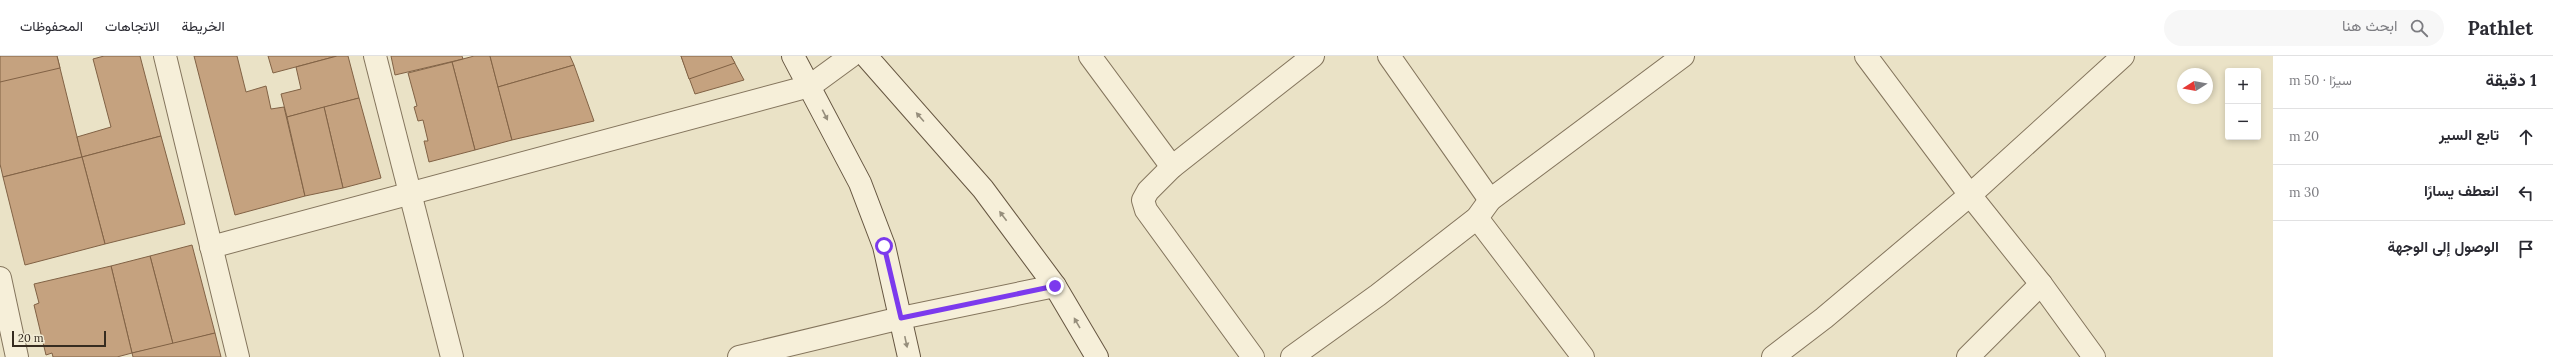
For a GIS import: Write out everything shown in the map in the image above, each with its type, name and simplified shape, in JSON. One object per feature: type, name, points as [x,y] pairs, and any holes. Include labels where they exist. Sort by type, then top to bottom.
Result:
[{"type":"street","points":[[165,56],[238,357]]},
{"type":"street","points":[[375,56],[412,194],[452,357]]},
{"type":"street","points":[[793,56],[860,183],[884,246],[909,357]]},
{"type":"street","points":[[211,247],[810,86],[851,56]]},
{"type":"street","points":[[866,56],[983,189],[1055,286],[1097,357]]},
{"type":"street","points":[[1090,56],[1172,167]]},
{"type":"street","points":[[1253,357],[1146,210],[1143,200],[1148,191],[1172,167],[1313,56]]},
{"type":"street","points":[[1389,56],[1490,200]]},
{"type":"street","points":[[1292,357],[1317,350],[1477,218],[1490,200],[1683,56]]},
{"type":"street","points":[[1866,56],[1970,195],[2041,284],[2094,357]]},
{"type":"street","points":[[1773,357],[1824,318],[1970,195],[2123,56]]},
{"type":"street","points":[[1477,218],[1583,357]]},
{"type":"street","points":[[0,278],[3,302],[17,357]]},
{"type":"street","points":[[1968,357],[2041,284]]},
{"type":"street","points":[[739,357],[901,318],[1055,286]]},
{"type":"building","points":[[0,56],[57,56],[82,157],[3,177],[0,164]]},
{"type":"building","points":[[0,56],[57,56],[60,68],[0,82]]},
{"type":"building","points":[[104,56],[140,56],[161,136],[82,157],[77,137],[111,127],[93,59]]},
{"type":"building","points":[[194,56],[237,56],[246,92],[266,86],[271,109],[284,107],[305,196],[235,215]]},
{"type":"building","points":[[268,56],[337,56],[273,73]]},
{"type":"building","points":[[337,56],[348,56],[359,98],[287,117],[281,94],[301,89],[296,67]]},
{"type":"building","points":[[391,56],[462,56],[463,59],[395,75]]},
{"type":"building","points":[[474,56],[490,56],[512,140],[475,150],[452,62]]},
{"type":"building","points":[[490,56],[570,56],[574,65],[498,87]]},
{"type":"building","points":[[681,56],[731,56],[744,80],[695,94]]},
{"type":"building","points":[[681,56],[731,56],[735,63],[689,79]]},
{"type":"building","points":[[452,62],[475,150],[429,162],[424,141],[428,141],[423,120],[418,121],[414,107],[417,106],[408,73]]},
{"type":"building","points":[[574,65],[594,121],[512,140],[498,87]]},
{"type":"building","points":[[359,98],[381,178],[343,188],[324,107]]},
{"type":"building","points":[[324,107],[343,188],[305,196],[287,117]]},
{"type":"building","points":[[161,136],[185,224],[105,244],[82,157]]},
{"type":"building","points":[[82,157],[105,244],[25,265],[3,177]]},
{"type":"building","points":[[192,245],[215,333],[173,344],[150,256]]},
{"type":"building","points":[[150,256],[173,344],[132,353],[111,266]]},
{"type":"building","points":[[111,266],[132,353],[117,357],[53,357],[52,353],[46,355],[34,305],[39,303],[34,284]]},
{"type":"building","points":[[215,333],[221,357],[133,357],[132,353]]},
{"type":"route","points":[[884,246],[901,318],[1055,286]]}]
